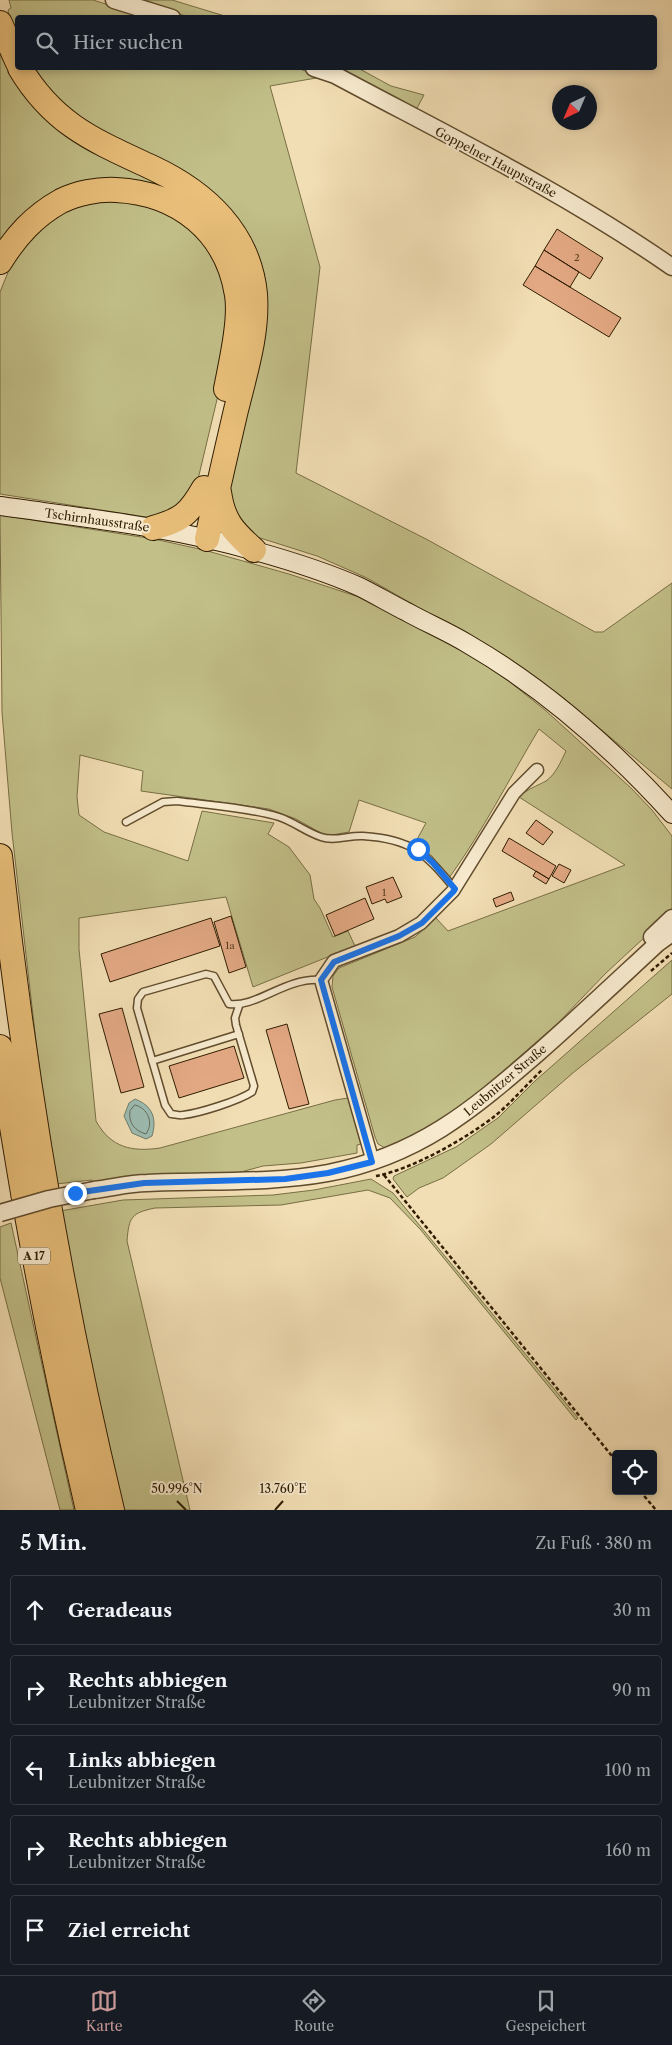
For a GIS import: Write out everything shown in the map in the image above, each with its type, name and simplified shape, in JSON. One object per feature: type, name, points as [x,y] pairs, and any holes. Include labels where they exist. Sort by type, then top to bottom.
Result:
[{"type":"highway","points":[[0,23],[15,56]]},
{"type":"highway","points":[[21,70],[28,81],[57,115],[93,140],[185,185],[215,209],[231,228],[242,246],[250,269],[255,295],[250,353],[211,486],[192,508],[173,523],[153,528]]},
{"type":"highway","points":[[0,262],[22,230],[40,215],[62,201],[81,194],[104,190],[152,194],[189,214],[210,233],[228,264],[237,296],[232,361],[201,538]]},
{"type":"highway","points":[[211,486],[234,532],[254,550]]},
{"type":"highway","name":"A 17","points":[[0,856],[12,966],[49,1213],[73,1341],[112,1510]]},
{"type":"highway","name":"A 17","points":[[0,1047],[35,1265],[53,1356],[88,1510]]},
{"type":"main road","name":"Tschirnhausstraße","points":[[0,506],[153,528],[201,538],[254,550],[314,569],[360,587],[468,644],[510,670],[574,720],[641,780],[672,814]]},
{"type":"street","points":[[114,0],[162,15]]},
{"type":"street","name":"Goppelner Hauptstraße","points":[[320,70],[335,75],[550,190],[638,243],[672,266]]},
{"type":"street","points":[[374,1169],[321,980],[334,962],[399,936],[422,923],[455,889],[514,793],[537,770]]},
{"type":"street","points":[[557,1036],[589,996],[672,918]]},
{"type":"street","points":[[557,1036],[658,943],[672,933]]},
{"type":"street","name":"Leubnitzer Straße","points":[[0,1213],[66,1195],[144,1183],[285,1179],[374,1169],[410,1146],[453,1123],[482,1102],[557,1036]]},
{"type":"lane","points":[[126,822],[163,802],[177,800],[279,817],[321,837],[331,839],[362,836],[398,841],[418,849],[433,863],[455,889]]},
{"type":"lane","points":[[239,1006],[235,1018],[254,1086],[252,1092],[244,1097],[181,1116],[171,1114],[165,1105],[137,1008],[138,998],[143,992],[206,974],[214,976],[229,1004],[239,1006],[286,985],[309,979],[321,980]]},
{"type":"lane","points":[[152,1061],[239,1034]]},
{"type":"path","points":[[645,976],[672,953]]},
{"type":"path","points":[[374,1169],[384,1174],[425,1158],[464,1136],[496,1115],[547,1065]]},
{"type":"path","points":[[374,1169],[384,1174],[612,1456]]},
{"type":"path","points":[[643,1495],[656,1510]]},
{"type":"shaded area","points":[[9,0],[93,0],[141,15],[15,15],[15,42],[11,31],[8,10],[11,8]]},
{"type":"shaded area","points":[[131,0],[172,0],[221,15],[182,15]]},
{"type":"shaded area","points":[[0,44],[22,83],[177,185],[226,244],[104,183],[0,244]]},
{"type":"shaded area","points":[[29,70],[303,70],[322,77],[270,86],[320,267],[296,473],[426,539],[595,632],[603,632],[672,583],[672,789],[562,697],[474,639],[367,578],[317,556],[254,536],[227,509],[247,245],[60,108]]},
{"type":"shaded area","points":[[334,70],[362,70],[391,86],[424,95],[416,110]]},
{"type":"shaded area","points":[[104,197],[158,204],[204,238],[231,302],[225,366],[194,496],[187,506],[152,518],[0,494],[0,292],[17,250],[65,209]]},
{"type":"shaded area","points":[[0,515],[154,539],[204,550],[289,574],[359,597],[464,651],[505,678],[545,710],[631,788],[652,810],[672,836],[672,912],[606,973],[558,1023],[476,1095],[429,1127],[385,1148],[378,1144],[375,1137],[332,987],[333,976],[339,968],[415,937],[436,918],[448,931],[625,865],[519,797],[550,778],[566,751],[539,729],[485,823],[449,878],[432,856],[415,843],[426,823],[359,800],[349,832],[326,836],[296,819],[269,809],[141,791],[143,771],[80,755],[77,797],[79,815],[104,832],[188,861],[202,811],[274,823],[268,834],[289,847],[310,875],[314,899],[333,937],[348,931],[355,946],[253,987],[226,897],[79,918],[79,949],[96,1121],[102,1130],[108,1137],[123,1146],[140,1149],[160,1148],[348,1098],[361,1144],[357,1145],[357,1153],[301,1163],[263,1166],[230,1175],[93,1183],[92,1180],[56,1184],[37,1050],[12,833],[2,712]]},
{"type":"shaded area","points":[[672,960],[672,994],[574,1072],[491,1144],[443,1178],[419,1188],[407,1197],[393,1179],[394,1176],[456,1147],[498,1118],[535,1081]]},
{"type":"shaded area","points":[[371,1179],[393,1193],[578,1418],[576,1420],[420,1229],[390,1198],[368,1190],[281,1205],[155,1208],[136,1214],[133,1217],[130,1221],[127,1241],[190,1510],[124,1510],[82,1326],[60,1211],[123,1200],[273,1195],[314,1190]]},
{"type":"shaded area","points":[[11,1223],[74,1510],[60,1510],[0,1278],[0,1227]]},
{"type":"water","points":[[135,1099],[150,1109],[154,1119],[152,1136],[146,1139],[132,1133],[124,1116],[129,1103]]},
{"type":"building","points":[[557,229],[603,258],[590,279],[544,250]]},
{"type":"building","points":[[544,250],[579,272],[570,287],[535,266]]},
{"type":"building","points":[[535,266],[621,318],[609,337],[523,285]]},
{"type":"building","points":[[536,820],[553,832],[543,845],[526,833]]},
{"type":"building","points":[[509,838],[556,866],[549,879],[502,851]]},
{"type":"building","points":[[559,864],[571,870],[564,883],[552,876]]},
{"type":"building","points":[[536,871],[549,879],[546,884],[533,876]]},
{"type":"building","points":[[393,877],[402,897],[387,903],[385,899],[372,904],[366,887]]},
{"type":"building","points":[[511,892],[514,900],[496,907],[493,899]]},
{"type":"building","points":[[365,898],[374,919],[335,936],[326,915]]},
{"type":"building","points":[[231,916],[246,967],[229,973],[214,922]]},
{"type":"building","points":[[211,918],[220,946],[110,982],[101,954]]},
{"type":"building","points":[[122,1008],[144,1087],[121,1093],[99,1014]]},
{"type":"building","points":[[287,1024],[309,1104],[289,1109],[266,1030]]},
{"type":"building","points":[[234,1046],[244,1078],[179,1098],[169,1066]]},
{"type":"route","points":[[75,1193],[144,1183],[285,1179],[328,1173],[372,1162],[321,980],[334,962],[399,936],[422,923],[453,892],[455,889],[433,863],[418,849]]}]
